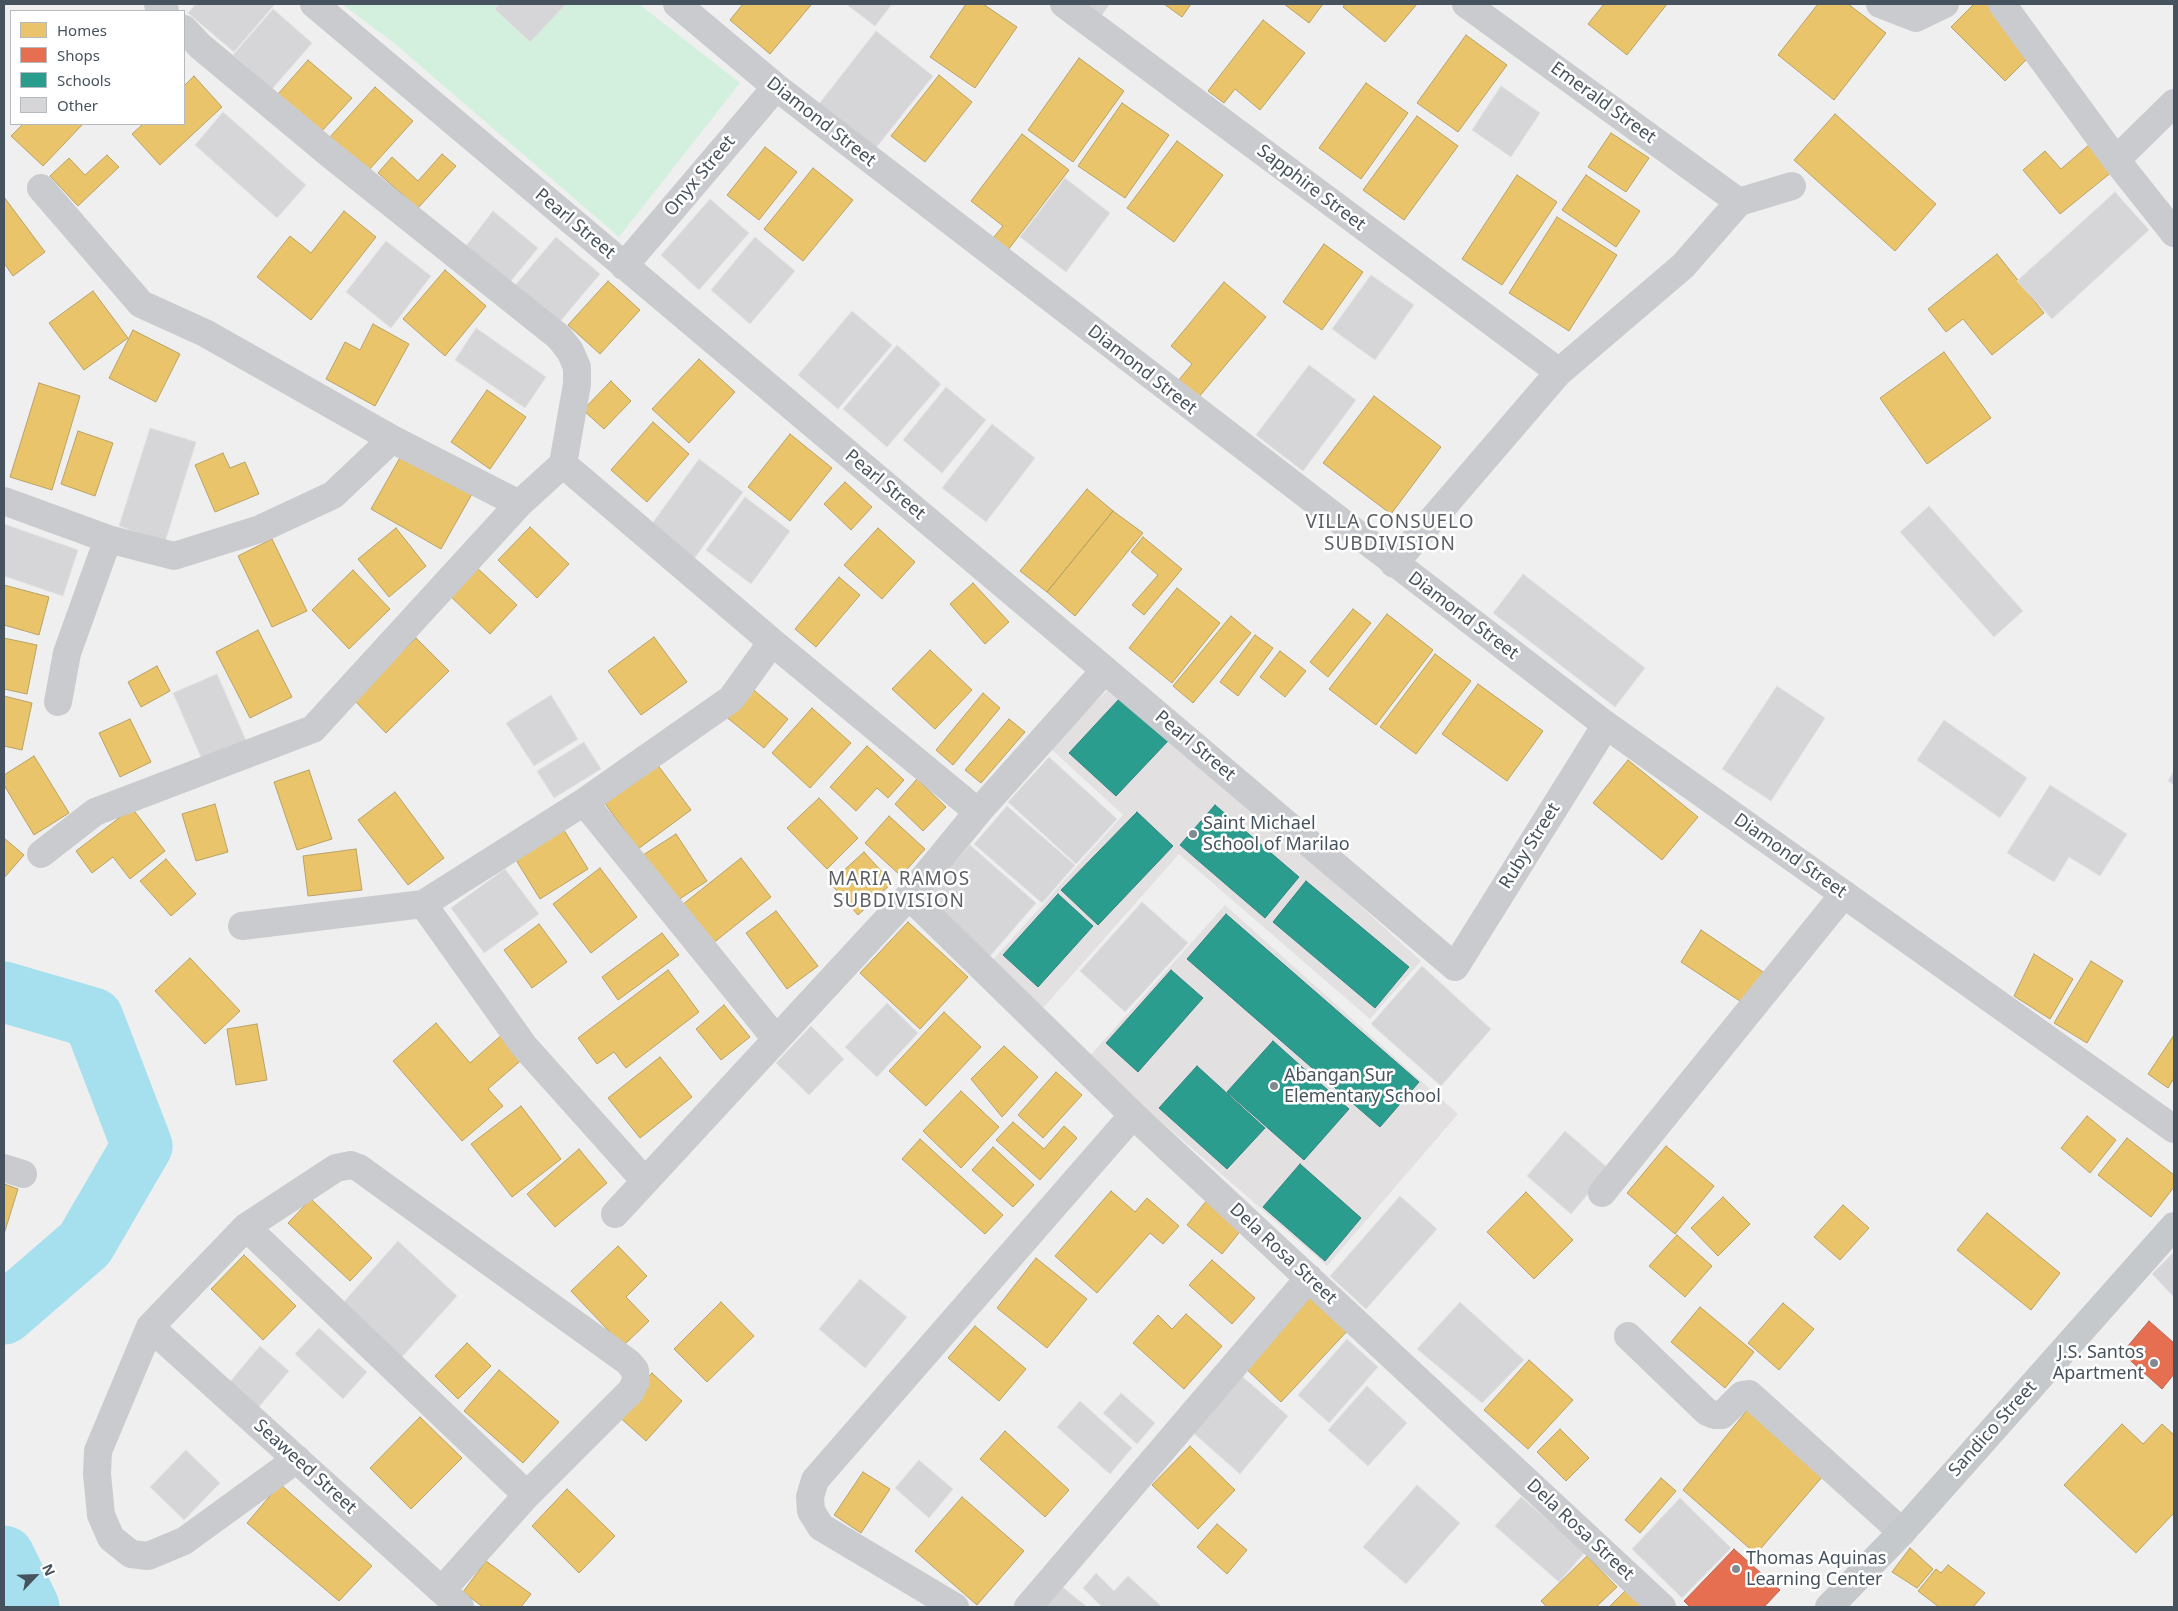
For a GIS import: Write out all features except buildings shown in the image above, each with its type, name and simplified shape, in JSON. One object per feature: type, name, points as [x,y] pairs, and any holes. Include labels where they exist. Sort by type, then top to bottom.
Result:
[{"type":"main road","name":"Sandico Street","points":[[1830,1607],[1902,1532],[2174,1226]]},
{"type":"street","name":"Pearl Street","points":[[314,4],[1455,967]]},
{"type":"street","name":"Sapphire Street","points":[[1064,4],[1559,372]]},
{"type":"street","name":"Emerald Street","points":[[1466,4],[1739,202]]},
{"type":"street","points":[[1880,4],[1916,18],[1945,4]]},
{"type":"street","points":[[2002,4],[2116,160],[2174,233]]},
{"type":"street","name":"Diamond Street","points":[[690,8],[776,87],[1394,564],[1606,725],[2174,1129]]},
{"type":"street","points":[[41,854],[95,812],[313,728],[519,504],[563,464],[577,384],[577,367],[570,350],[558,337],[332,156],[185,30]]},
{"type":"street","name":"Onyx Street","points":[[624,266],[776,87]]},
{"type":"street","points":[[2116,160],[2174,103]]},
{"type":"street","points":[[1394,564],[1559,372],[1683,266],[1739,202],[1792,186]]},
{"type":"street","points":[[41,188],[141,304],[205,334],[392,439],[519,504]]},
{"type":"street","points":[[4,501],[108,539],[174,556],[260,529],[333,495],[392,439]]},
{"type":"street","points":[[563,464],[772,642],[978,812]]},
{"type":"street","points":[[58,702],[67,653],[108,539]]},
{"type":"street","points":[[242,926],[423,904],[584,802],[731,699],[772,642]]},
{"type":"street","points":[[615,1214],[909,896],[978,812],[1105,670]]},
{"type":"street","name":"Ruby Street","points":[[1455,967],[1606,725]]},
{"type":"street","points":[[584,802],[776,1039]]},
{"type":"street","points":[[1602,1193],[1844,894]]},
{"type":"street","name":"Dela Rosa Street","points":[[909,896],[1133,1115],[1662,1607]]},
{"type":"street","points":[[423,904],[524,1046],[645,1181]]},
{"type":"street","points":[[955,1607],[821,1527],[811,1511],[810,1497],[816,1480],[1133,1115]]},
{"type":"street","points":[[297,1459],[184,1540],[148,1556],[131,1554],[111,1538],[101,1516],[97,1474],[98,1451],[150,1326],[246,1227],[336,1168],[351,1165],[359,1168],[628,1362],[635,1370],[636,1381],[631,1391],[526,1495],[451,1599]]},
{"type":"street","points":[[246,1227],[526,1495]]},
{"type":"street","points":[[1028,1607],[1310,1278]]},
{"type":"street","name":"Seaweed Street","points":[[150,1326],[451,1599]]},
{"type":"street","points":[[1628,1336],[1707,1412],[1714,1415],[1722,1415],[1742,1395],[1749,1394],[1902,1532]]},
{"type":"shaded area","name":"Saint Michael School of Marilao","points":[[1115,683],[1421,961],[1370,1019],[1179,854],[1043,1008],[992,961],[1123,815],[1049,747]]},
{"type":"shaded area","name":"Abangan Sur Elementary School","points":[[1225,905],[1458,1114],[1327,1266],[1088,1058]]},
{"type":"green space","points":[[342,4],[639,4],[740,83],[619,237],[394,43]]},
{"type":"waterway","points":[[4,992],[93,1018],[142,1146],[85,1244],[4,1314]]},
{"type":"waterway","points":[[4,1556],[29,1607]]},
{"type":"place","name":"Saint Michael School of Marilao","points":[[1193,834]]},
{"type":"place","name":"Abangan Sur Elementary School","points":[[1274,1086]]},
{"type":"place","name":"J.S. Santos Apartment","points":[[2154,1363]]},
{"type":"place","name":"Thomas Aquinas Learning Center","points":[[1736,1569]]},
{"type":"district","name":"VILLA CONSUELO SUBDIVISION","points":[[1390,534]]},
{"type":"district","name":"MARIA RAMOS SUBDIVISION","points":[[899,891]]}]
